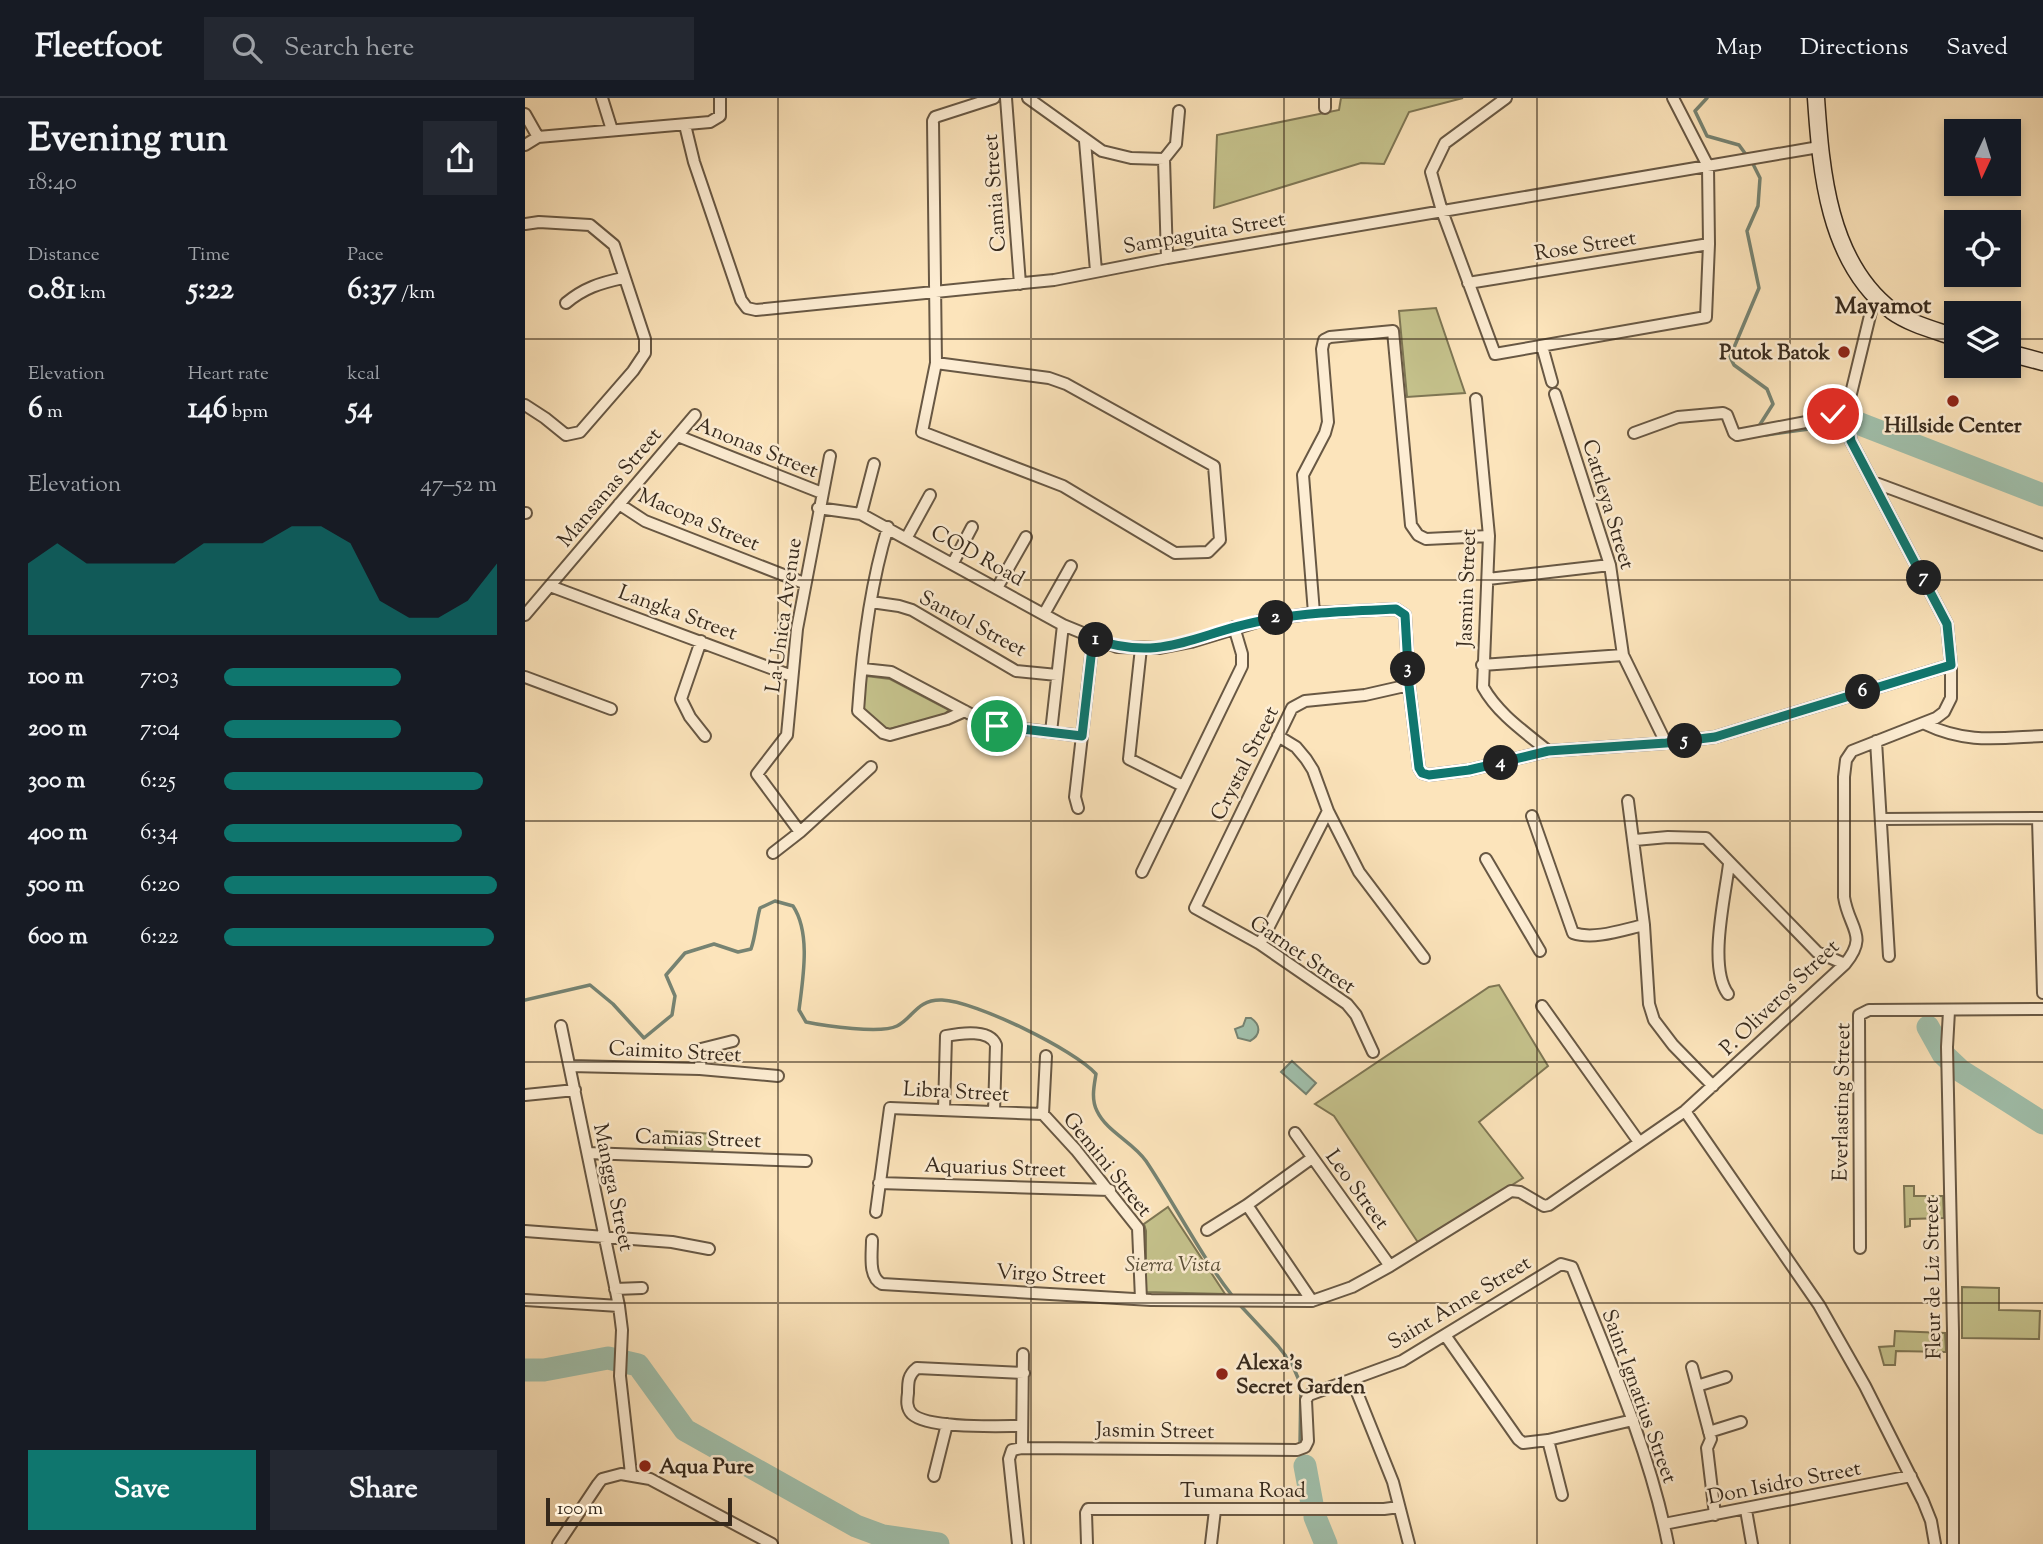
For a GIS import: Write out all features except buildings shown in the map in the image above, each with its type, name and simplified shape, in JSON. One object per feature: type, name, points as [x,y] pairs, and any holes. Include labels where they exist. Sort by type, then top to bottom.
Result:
[{"type":"main road","points":[[1816,98],[1819,146],[1833,220],[1851,261],[1875,295],[1892,311],[1912,322],[1944,333]]},
{"type":"main road","points":[[2021,356],[2043,362]]},
{"type":"street","points":[[603,98],[612,130]]},
{"type":"street","points":[[525,145],[538,137],[710,122],[720,116],[720,98]]},
{"type":"street","points":[[936,363],[1049,378],[1066,384],[1214,466],[1220,540],[1208,552],[1175,553],[1063,486],[922,432],[936,363],[935,117],[994,98]]},
{"type":"street","name":"Camia Street","points":[[1006,98],[1020,284]]},
{"type":"street","points":[[1028,98],[1101,151],[1116,156],[1164,159]]},
{"type":"street","points":[[1506,98],[1445,143],[1431,172],[1442,211],[1495,354],[1706,317],[1708,166],[1672,98]]},
{"type":"street","points":[[1167,258],[1164,159],[1176,144],[1179,111]]},
{"type":"street","points":[[525,114],[538,137]]},
{"type":"street","name":"Sampaguita Street","points":[[685,125],[694,162],[741,300],[747,308],[756,310],[936,290],[1020,284],[1819,146]]},
{"type":"street","points":[[1085,141],[1096,271]]},
{"type":"street","points":[[525,224],[539,222],[590,225],[614,246],[645,339],[645,353],[633,372],[580,432],[566,435],[525,405]]},
{"type":"street","name":"Rose Street","points":[[1468,284],[1709,244]]},
{"type":"street","points":[[566,303],[579,292],[599,283],[623,278]]},
{"type":"street","name":"P. Oliveros Street","points":[[1420,1248],[1511,1191],[1520,1192],[1542,1206],[1548,1206],[1685,1111],[1845,964],[1857,948],[1858,937],[1846,911],[1844,897],[1846,760],[1852,751],[1925,724],[1944,712],[1951,698],[1947,624],[1851,441],[1847,410],[1875,295]]},
{"type":"street","points":[[1314,613],[1303,475],[1328,422],[1322,349],[1324,340],[1330,337],[1393,331],[1411,525],[1417,535],[1426,539],[1489,536]]},
{"type":"street","name":"Cattleya Street","points":[[1542,346],[1610,565],[1623,655],[1666,743]]},
{"type":"street","name":"Jasmin Street","points":[[1476,399],[1489,536],[1483,687],[1490,701],[1548,751]]},
{"type":"street","points":[[1634,433],[1678,417],[1723,413],[1727,415],[1737,435],[1822,419],[1847,410]]},
{"type":"street","name":"Mansanas Street","points":[[525,615],[695,415]]},
{"type":"street","name":"Anonas Street","points":[[678,436],[822,493]]},
{"type":"street","name":"La Unica Avenue","points":[[800,832],[758,777],[758,771],[787,735],[804,583],[829,456]]},
{"type":"street","points":[[861,514],[874,464]]},
{"type":"street","points":[[1873,482],[2043,545]]},
{"type":"street","points":[[907,537],[930,495]]},
{"type":"street","name":"Macopa Street","points":[[619,504],[645,521],[804,583]]},
{"type":"street","name":"COD Road","points":[[818,508],[861,514],[1063,625],[1117,647],[1160,648],[1191,642],[1264,620],[1314,613],[1396,609],[1405,615],[1409,685]]},
{"type":"street","points":[[888,527],[877,563],[858,711],[883,733],[890,735],[947,719],[965,711]]},
{"type":"street","points":[[953,563],[972,527]]},
{"type":"street","points":[[997,588],[1026,537]]},
{"type":"street","points":[[1488,579],[1610,565]]},
{"type":"street","points":[[1044,614],[1071,566]]},
{"type":"street","name":"Langka Street","points":[[550,586],[792,676]]},
{"type":"street","name":"Santol Street","points":[[871,602],[912,610],[1016,671],[1057,675]]},
{"type":"street","points":[[1051,732],[1063,625]]},
{"type":"street","points":[[1142,872],[1242,666],[1242,654],[1234,627]]},
{"type":"street","points":[[1078,808],[1075,797],[1093,639]]},
{"type":"street","points":[[701,641],[681,699],[690,717],[705,736]]},
{"type":"street","points":[[1141,648],[1129,759],[1183,786]]},
{"type":"street","points":[[1482,665],[1623,655]]},
{"type":"street","points":[[1409,685],[1419,768],[1422,773],[1429,775],[1469,770],[1548,751],[1715,737],[1951,665]]},
{"type":"street","points":[[863,669],[891,672],[991,725],[1082,736]]},
{"type":"street","points":[[525,677],[611,709]]},
{"type":"street","name":"Crystal Street","points":[[1196,904],[1292,708],[1305,701],[1365,695],[1409,685]]},
{"type":"street","points":[[1925,724],[1956,737],[1977,739],[2043,736]]},
{"type":"street","points":[[1278,736],[1296,747],[1306,759],[1313,770],[1328,811],[1359,872],[1424,958]]},
{"type":"street","points":[[1876,741],[1889,956]]},
{"type":"street","points":[[773,853],[871,767]]},
{"type":"street","points":[[1628,801],[1644,925],[1649,1004],[1654,1020],[1673,1045],[1713,1086]]},
{"type":"street","points":[[1260,944],[1328,811]]},
{"type":"street","points":[[1532,816],[1573,933],[1609,933],[1644,925]]},
{"type":"street","points":[[1882,819],[2040,818],[2043,993]]},
{"type":"street","points":[[1635,840],[1706,838],[1817,952],[1845,964]]},
{"type":"street","points":[[1486,859],[1540,951]]},
{"type":"street","points":[[1728,994],[1718,975],[1717,958],[1729,864]]},
{"type":"street","name":"Garnet Street","points":[[1196,904],[1196,911],[1260,944],[1347,1004],[1356,1014],[1373,1052]]},
{"type":"street","points":[[1542,1006],[1639,1142]]},
{"type":"street","name":"Everlasting Street","points":[[1860,1248],[1858,1019],[1864,1011],[2043,1009]]},
{"type":"street","name":"Fleur de Liz Street","points":[[1949,1011],[1947,1047],[1953,1331],[1953,1544]]},
{"type":"street","name":"Mangga Street","points":[[561,1026],[619,1306],[622,1330],[620,1377],[631,1474]]},
{"type":"street","points":[[944,1110],[946,1036],[986,1034],[995,1041],[994,1112]]},
{"type":"street","points":[[700,1069],[701,1049],[733,1041]]},
{"type":"street","name":"Gemini Street","points":[[1046,1056],[1043,1114],[1110,1190],[1139,1231],[1141,1299]]},
{"type":"street","name":"Caimito Street","points":[[570,1066],[700,1069],[778,1076]]},
{"type":"street","points":[[525,1095],[575,1090]]},
{"type":"street","name":"Libra Street","points":[[876,1212],[890,1108],[1043,1114]]},
{"type":"street","points":[[1685,1111],[1819,1305],[1865,1386],[1928,1511],[1934,1544]]},
{"type":"street","name":"Leo Street","points":[[1295,1133],[1390,1266]]},
{"type":"street","name":"Camias Street","points":[[588,1153],[806,1161]]},
{"type":"street","points":[[1207,1230],[1312,1158]]},
{"type":"street","name":"Aquarius Street","points":[[879,1183],[1110,1190]]},
{"type":"street","points":[[1247,1205],[1311,1301]]},
{"type":"street","points":[[525,1231],[672,1242],[709,1250]]},
{"type":"street","name":"Virgo Street","points":[[872,1240],[873,1272],[875,1279],[882,1284],[1223,1301],[1311,1301],[1343,1291],[1420,1248]]},
{"type":"street","name":"Saint Anne Street","points":[[1301,1449],[1308,1441],[1307,1396],[1402,1361],[1561,1264],[1568,1264]]},
{"type":"street","name":"Saint Ignatius Street","points":[[1568,1264],[1572,1267],[1633,1420],[1668,1544]]},
{"type":"street","points":[[615,1289],[642,1288]]},
{"type":"street","points":[[525,1300],[619,1306]]},
{"type":"street","points":[[1445,1335],[1518,1439],[1526,1443],[1633,1420]]},
{"type":"street","points":[[1018,1544],[1009,1459],[1017,1449],[1022,1426],[1023,1354]]},
{"type":"street","points":[[1692,1367],[1711,1438],[1707,1448],[1715,1515]]},
{"type":"street","points":[[1022,1426],[947,1424],[924,1420],[911,1413],[907,1404],[909,1379],[914,1370],[1024,1373]]},
{"type":"street","points":[[1697,1386],[1726,1377]]},
{"type":"street","points":[[1352,1380],[1393,1482],[1409,1544]]},
{"type":"street","points":[[1709,1432],[1741,1422]]},
{"type":"street","points":[[935,1476],[947,1424]]},
{"type":"street","points":[[1548,1440],[1562,1495]]},
{"type":"street","name":"Jasmin Street","points":[[1017,1449],[1301,1449]]},
{"type":"street","points":[[562,1542],[602,1479],[631,1474],[650,1479],[772,1544]]},
{"type":"street","name":"Don Isidro Street","points":[[1664,1524],[1911,1476]]},
{"type":"street","name":"Tumana Road","points":[[1087,1544],[1086,1510],[1399,1507]]},
{"type":"street","points":[[1211,1544],[1215,1510]]},
{"type":"street","points":[[1746,1510],[1752,1544]]},
{"type":"green space","points":[[1341,98],[1463,98],[1409,112],[1384,164],[1361,163],[1214,208],[1217,135],[1339,110]]},
{"type":"green space","points":[[1436,308],[1465,393],[1407,397],[1399,311]]},
{"type":"green space","points":[[866,676],[890,679],[949,710],[944,715],[886,730],[861,710]]},
{"type":"green space","points":[[1499,985],[1548,1066],[1479,1122],[1523,1178],[1419,1244],[1334,1116],[1315,1104],[1489,987]]},
{"type":"green space","points":[[665,1131],[714,1134],[712,1153],[665,1149]]},
{"type":"green space","points":[[1904,1186],[1914,1186],[1914,1196],[1943,1196],[1944,1218],[1910,1219],[1910,1226],[1905,1227]]},
{"type":"green space","name":"Sierra Vista","points":[[1168,1207],[1225,1294],[1146,1292],[1144,1224]]},
{"type":"green space","points":[[1962,1287],[1999,1288],[1999,1310],[2040,1311],[2039,1339],[1962,1338]]},
{"type":"green space","points":[[1895,1331],[1945,1333],[1946,1352],[1896,1351],[1895,1365],[1884,1365],[1879,1347],[1894,1346]]},
{"type":"shaded area","points":[[1246,1018],[1251,1018],[1258,1027],[1258,1033],[1250,1041],[1238,1038],[1235,1029],[1243,1026]]},
{"type":"shaded area","points":[[1292,1061],[1316,1083],[1306,1094],[1281,1072]]},
{"type":"waterway","points":[[1707,98],[1695,111],[1707,136],[1739,145],[1747,156]]},
{"type":"waterway","points":[[1752,162],[1760,178],[1758,206],[1747,231],[1759,288],[1730,357],[1734,365],[1767,389],[1773,404],[1759,426]]},
{"type":"waterway","points":[[1766,435],[1831,426],[1843,418]]},
{"type":"waterway","points":[[1855,422],[2043,495]]},
{"type":"waterway","points":[[525,1000],[590,985],[613,1004],[644,1038],[672,1015],[675,996],[666,975],[685,953],[714,944],[738,952],[751,949],[760,908],[775,901],[793,906],[799,917],[804,942],[799,1010],[806,1022],[853,1029],[889,1028],[903,1023],[921,1006],[942,1000],[957,1002],[1000,1018],[1068,1052],[1096,1074],[1094,1102],[1101,1118],[1141,1154],[1210,1265],[1234,1298]]},
{"type":"waterway","points":[[1928,1027],[1943,1054],[1961,1071],[2043,1123]]},
{"type":"waterway","points":[[1239,1304],[1292,1364],[1301,1385],[1300,1444],[1305,1466]]},
{"type":"waterway","points":[[525,1370],[544,1370],[608,1358],[638,1365],[685,1430],[856,1526],[883,1536],[938,1544]]},
{"type":"waterway","points":[[1305,1466],[1312,1504]]},
{"type":"waterway","points":[[1315,1517],[1326,1544]]},
{"type":"place","name":"Putok Batok","points":[[1844,352]]},
{"type":"place","name":"Hillside Center","points":[[1953,401]]},
{"type":"place","name":"Alexa's Secret Garden","points":[[1222,1374]]},
{"type":"place","name":"Aqua Pure","points":[[645,1466]]},
{"type":"district","name":"Mayamot","points":[[1883,305]]},
{"type":"route","points":[[997,726],[1082,736],[1093,639],[1117,647],[1160,648],[1191,642],[1260,621],[1314,613],[1396,609],[1405,615],[1409,685],[1419,768],[1422,773],[1429,775],[1469,770],[1548,751],[1715,737],[1951,665],[1947,624],[1851,441],[1846,414],[1848,407],[1833,414]]}]
